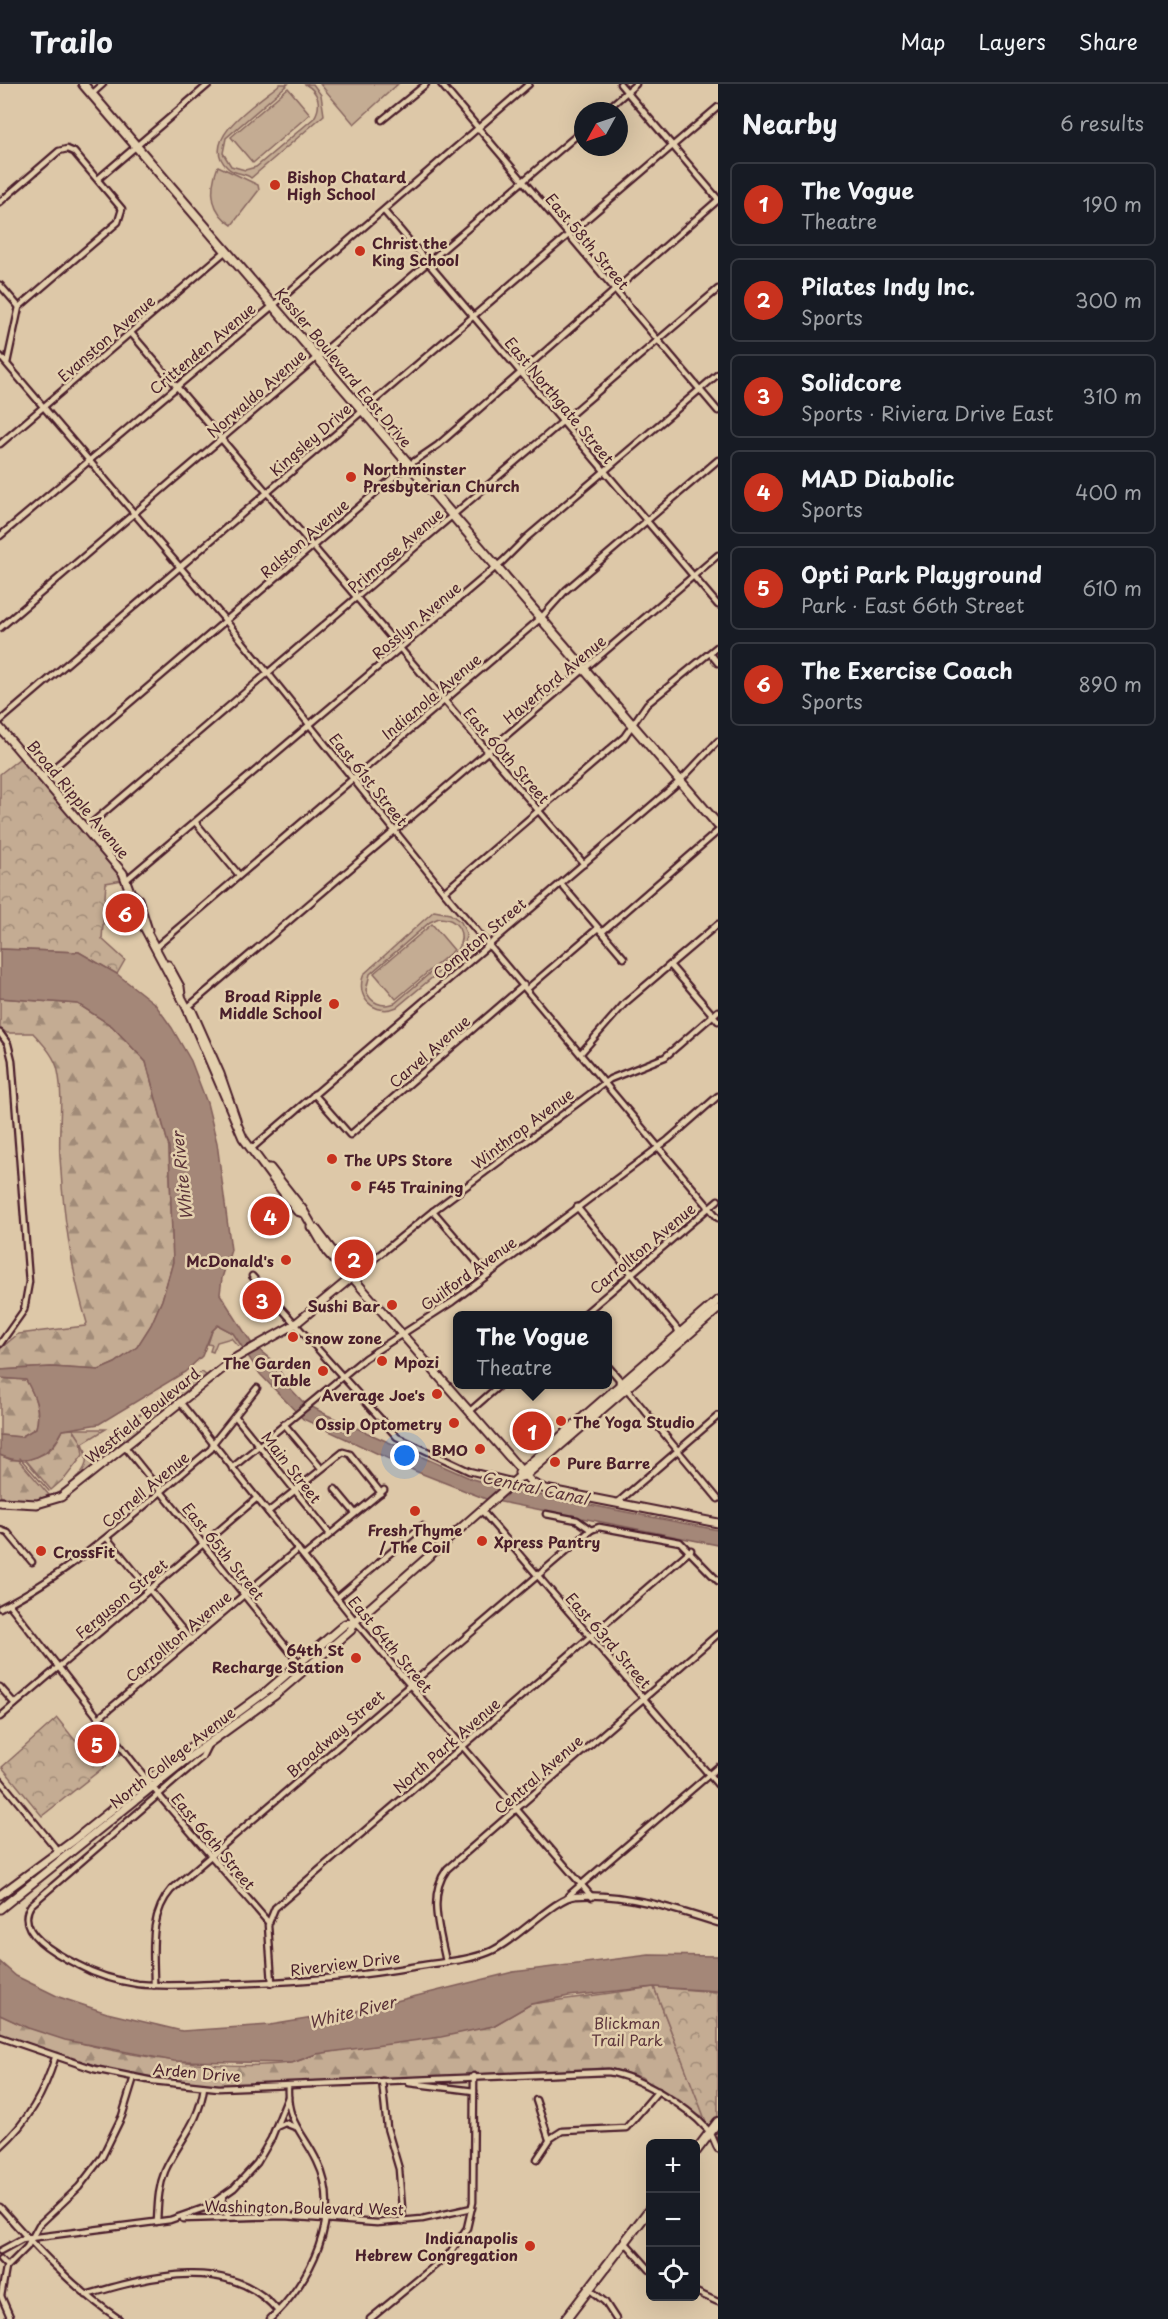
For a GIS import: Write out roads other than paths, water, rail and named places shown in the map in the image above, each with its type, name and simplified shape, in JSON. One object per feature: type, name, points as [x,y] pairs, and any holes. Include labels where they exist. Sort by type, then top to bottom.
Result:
[{"type":"main road","name":"Kessler Boulevard East Drive","points":[[88,88],[718,825]]},
{"type":"main road","name":"Broad Ripple Avenue","points":[[0,728],[123,873],[148,932],[163,960],[167,974],[187,1008],[235,1122],[251,1149],[266,1168],[270,1168],[303,1213],[328,1253],[352,1277],[469,1412],[518,1478]]},
{"type":"main road","name":"Winthrop Avenue","points":[[294,1325],[352,1277]]},
{"type":"main road","name":"North College Avenue","points":[[0,1895],[351,1630],[355,1621],[491,1503],[680,1331],[718,1300]]},
{"type":"main road","name":"North College Avenue","points":[[622,1383],[718,1309]]},
{"type":"main road","name":"Westfield Boulevard","points":[[0,1502],[34,1504],[56,1499],[243,1354],[294,1325]]},
{"type":"main road","points":[[518,1478],[546,1489],[718,1523]]},
{"type":"main road","name":"North College Avenue","points":[[0,1909],[64,1859],[151,1783],[209,1743],[302,1667]]},
{"type":"main road","points":[[700,2146],[718,2122]]},
{"type":"main road","points":[[566,2319],[646,2215]]},
{"type":"street","points":[[88,88],[103,84]]},
{"type":"street","points":[[98,179],[209,84]]},
{"type":"street","points":[[382,120],[426,84]]},
{"type":"street","name":"East 58th Street","points":[[441,84],[718,411]]},
{"type":"street","name":"Crittenden Avenue","points":[[0,536],[384,211],[529,84]]},
{"type":"street","points":[[620,84],[718,200]]},
{"type":"street","points":[[615,102],[636,84]]},
{"type":"street","name":"Kingsley Drive","points":[[0,721],[718,107]]},
{"type":"street","name":"Norwaldo Avenue","points":[[0,628],[574,138]]},
{"type":"street","points":[[0,202],[59,151],[68,149],[74,152],[98,179],[121,207],[122,214],[118,222],[19,307],[7,363]]},
{"type":"street","name":"Ralston Avenue","points":[[43,777],[410,464],[438,445],[718,200]]},
{"type":"street","name":"East Northgate Street","points":[[384,211],[718,605]]},
{"type":"street","name":"Evanston Avenue","points":[[0,444],[227,250]]},
{"type":"street","points":[[0,285],[19,307]]},
{"type":"street","name":"Primrose Avenue","points":[[86,828],[718,289]]},
{"type":"street","name":"East 60th Street","points":[[130,333],[584,864]]},
{"type":"street","name":"East 61st Street","points":[[0,356],[226,621],[444,892],[718,1218]]},
{"type":"street","name":"Rosslyn Avenue","points":[[126,880],[400,649],[718,374]]},
{"type":"street","name":"Indianola Avenue","points":[[156,947],[541,618],[566,590],[718,460]]},
{"type":"street","name":"Haverford Avenue","points":[[187,1008],[718,555]]},
{"type":"street","points":[[444,892],[625,736],[646,704],[718,646]]},
{"type":"street","points":[[710,653],[718,663]]},
{"type":"street","name":"Compton Street","points":[[251,1149],[680,781],[718,741]]},
{"type":"street","points":[[196,823],[239,874]]},
{"type":"street","name":"Carvel Avenue","points":[[314,1094],[350,1135],[525,987],[600,930],[718,831]]},
{"type":"street","points":[[561,884],[624,958]]},
{"type":"street","points":[[581,1053],[622,1006],[718,924]]},
{"type":"street","points":[[670,965],[716,1013],[718,1021]]},
{"type":"street","name":"Winthrop Avenue","points":[[352,1277],[433,1211],[605,1082],[665,1057],[716,1013]]},
{"type":"street","points":[[0,1033],[8,1044],[12,1060],[29,1282],[24,1310],[0,1344]]},
{"type":"street","name":"Guilford Avenue","points":[[232,1468],[342,1377],[401,1334],[452,1302],[659,1146],[718,1096]]},
{"type":"street","name":"Carrollton Avenue","points":[[588,1311],[718,1200]]},
{"type":"street","points":[[577,1207],[680,1331]]},
{"type":"street","points":[[433,1211],[488,1275]]},
{"type":"street","points":[[252,1276],[397,1437],[459,1467],[518,1478]]},
{"type":"street","points":[[612,1371],[718,1499]]},
{"type":"street","name":"Cornell Avenue","points":[[0,1608],[107,1538],[211,1449],[257,1388]]},
{"type":"street","points":[[469,1412],[495,1389]]},
{"type":"street","name":"East 64th Street","points":[[180,1401],[355,1621],[592,1896]]},
{"type":"street","name":"Main Street","points":[[236,1416],[330,1534]]},
{"type":"street","points":[[617,1503],[718,1416]]},
{"type":"street","points":[[284,1424],[321,1468]]},
{"type":"street","name":"East 65th Street","points":[[125,1447],[302,1667]]},
{"type":"street","points":[[268,1512],[345,1451],[382,1491],[303,1556]]},
{"type":"street","points":[[336,1489],[355,1514]]},
{"type":"street","name":"Ferguson Street","points":[[0,1717],[257,1498]]},
{"type":"street","name":"East 63rd Street","points":[[482,1511],[718,1785]]},
{"type":"street","points":[[546,1514],[577,1520],[591,1530],[599,1527],[680,1542],[691,1550],[718,1581]]},
{"type":"street","points":[[337,1598],[422,1526]]},
{"type":"street","points":[[0,1530],[8,1533],[32,1562]]},
{"type":"street","name":"Broadway Street","points":[[154,1985],[154,1930],[159,1908],[171,1890],[591,1530]]},
{"type":"street","points":[[107,1538],[191,1640]]},
{"type":"street","name":"Carrollton Avenue","points":[[100,1718],[298,1549]]},
{"type":"street","name":"North Park Avenue","points":[[268,1922],[278,1906],[691,1550]]},
{"type":"street","name":"East 66th Street","points":[[9,1604],[159,1794],[268,1922]]},
{"type":"street","name":"Central Avenue","points":[[446,1962],[436,1906],[439,1881],[450,1865],[718,1634]]},
{"type":"street","points":[[0,1687],[2,1694],[15,1704]]},
{"type":"street","points":[[159,1794],[207,1751],[209,1743]]},
{"type":"street","points":[[559,1903],[718,1767]]},
{"type":"street","points":[[0,1780],[64,1859]]},
{"type":"street","name":"Riverview Drive","points":[[159,1794],[57,1881],[27,1911],[26,1921],[32,1932],[62,1956],[92,1972],[120,1981],[154,1985],[272,1983],[367,1975],[446,1962],[477,1956],[505,1945],[559,1903],[573,1896],[592,1896],[657,1904],[718,1923]]},
{"type":"street","points":[[268,1922],[272,1983]]},
{"type":"street","name":"Arden Drive","points":[[0,2037],[55,2058],[134,2077],[204,2087],[288,2086],[602,2071],[629,2076],[658,2091],[710,2132]]},
{"type":"street","points":[[0,2147],[34,2108],[48,2082],[55,2058]]},
{"type":"street","points":[[370,2319],[455,2247],[466,2230],[472,2208],[474,2076]]},
{"type":"street","points":[[11,2319],[1,2296],[2,2278],[7,2266],[27,2247],[38,2226],[72,2194],[102,2157],[122,2116],[134,2077]]},
{"type":"street","points":[[382,2081],[387,2128],[399,2169],[403,2222]]},
{"type":"street","name":"Arden Drive","points":[[398,2081],[474,2091]]},
{"type":"street","points":[[270,2319],[309,2268],[325,2221],[326,2190],[320,2168],[295,2127],[288,2097],[288,2086]]},
{"type":"street","points":[[157,2222],[163,2176],[194,2123],[204,2087]]},
{"type":"street","points":[[537,2159],[549,2139],[566,2130],[626,2128],[658,2091]]},
{"type":"street","points":[[0,2251],[22,2239],[29,2240],[170,2220],[194,2212],[223,2197],[254,2167],[276,2127],[288,2097]]},
{"type":"street","points":[[536,2100],[549,2139]]},
{"type":"street","points":[[276,2127],[285,2123],[295,2127]]},
{"type":"street","points":[[710,2132],[718,2149]]},
{"type":"street","points":[[223,2197],[221,2207],[229,2216]]},
{"type":"street","points":[[0,2206],[29,2240],[86,2295],[119,2319]]},
{"type":"street","name":"Washington Boulevard West","points":[[170,2220],[229,2216],[284,2216],[325,2221],[403,2222],[472,2208]]},
{"type":"street","points":[[625,2242],[646,2265]]},
{"type":"street","points":[[0,2259],[7,2266]]},
{"type":"street","points":[[86,2295],[155,2278],[214,2275],[232,2279],[252,2288],[278,2311]]},
{"type":"street","points":[[589,2289],[605,2302],[616,2319]]},
{"type":"street","points":[[700,2294],[718,2302]]},
{"type":"water","name":"White River","points":[[0,949],[79,952],[117,974],[155,1004],[172,1028],[191,1061],[207,1103],[217,1143],[231,1250],[222,1278],[220,1294],[252,1344],[275,1363],[289,1387],[303,1402],[327,1415],[472,1479],[519,1491],[718,1530],[718,1545],[486,1499],[415,1471],[303,1419],[260,1374],[233,1333],[218,1325],[212,1331],[202,1356],[185,1372],[99,1424],[63,1430],[52,1446],[37,1457],[20,1460],[0,1455],[0,1435],[21,1437],[36,1428],[38,1415],[34,1397],[26,1380],[0,1378],[0,1370],[51,1367],[99,1370],[115,1363],[137,1347],[151,1325],[162,1300],[173,1262],[169,1147],[146,1062],[112,1026],[78,1004],[0,998]]},
{"type":"water","points":[[649,1955],[718,1956],[718,1991],[654,1987],[569,1996],[531,2004],[493,2026],[441,2037],[316,2054],[292,2063],[174,2061],[65,2040],[28,2028],[0,2015],[0,1962],[16,1976],[59,1997],[107,2013],[182,2031],[270,2025],[356,2011],[513,1972]]},
{"type":"waterway","points":[[20,1458],[49,1491]]},
{"type":"place","name":"Bishop Chatard High School","points":[[275,185]]},
{"type":"place","name":"Christ the King School","points":[[360,251]]},
{"type":"place","name":"Northminster Presbyterian Church","points":[[351,477]]},
{"type":"place","name":"The Exercise Coach","points":[[125,913]]},
{"type":"place","name":"Broad Ripple Middle School","points":[[334,1004]]},
{"type":"place","name":"The UPS Store","points":[[332,1159]]},
{"type":"place","name":"F45 Training","points":[[356,1186]]},
{"type":"place","name":"MAD Diabolic","points":[[270,1216]]},
{"type":"place","name":"Pilates Indy Inc.","points":[[354,1259]]},
{"type":"place","name":"McDonald's","points":[[286,1260]]},
{"type":"place","name":"Solidcore","points":[[262,1300]]},
{"type":"place","name":"Sushi Bar","points":[[392,1305]]},
{"type":"place","name":"snow zone","points":[[293,1337]]},
{"type":"place","name":"Mpozi","points":[[382,1361]]},
{"type":"place","name":"The Garden Table","points":[[323,1371]]},
{"type":"place","name":"Average Joe's","points":[[437,1394]]},
{"type":"place","name":"The Yoga Studio","points":[[561,1421]]},
{"type":"place","name":"Ossip Optometry","points":[[454,1423]]},
{"type":"place","name":"The Vogue","points":[[532,1431]]},
{"type":"place","name":"BMO","points":[[480,1449]]},
{"type":"place","name":"Pure Barre","points":[[555,1462]]},
{"type":"place","name":"Fresh Thyme / The Coil","points":[[415,1511]]},
{"type":"place","name":"Xpress Pantry","points":[[482,1541]]},
{"type":"place","name":"CrossFit","points":[[41,1551]]},
{"type":"place","name":"64th St Recharge Station","points":[[356,1658]]},
{"type":"place","name":"Opti Park Playground","points":[[97,1744]]},
{"type":"place","name":"Indianapolis Hebrew Congregation","points":[[530,2246]]},
{"type":"water label","name":"Central Canal","points":[[535,1487]]},
{"type":"park label","name":"Blickman Trail Park","points":[[627,2030]]}]
